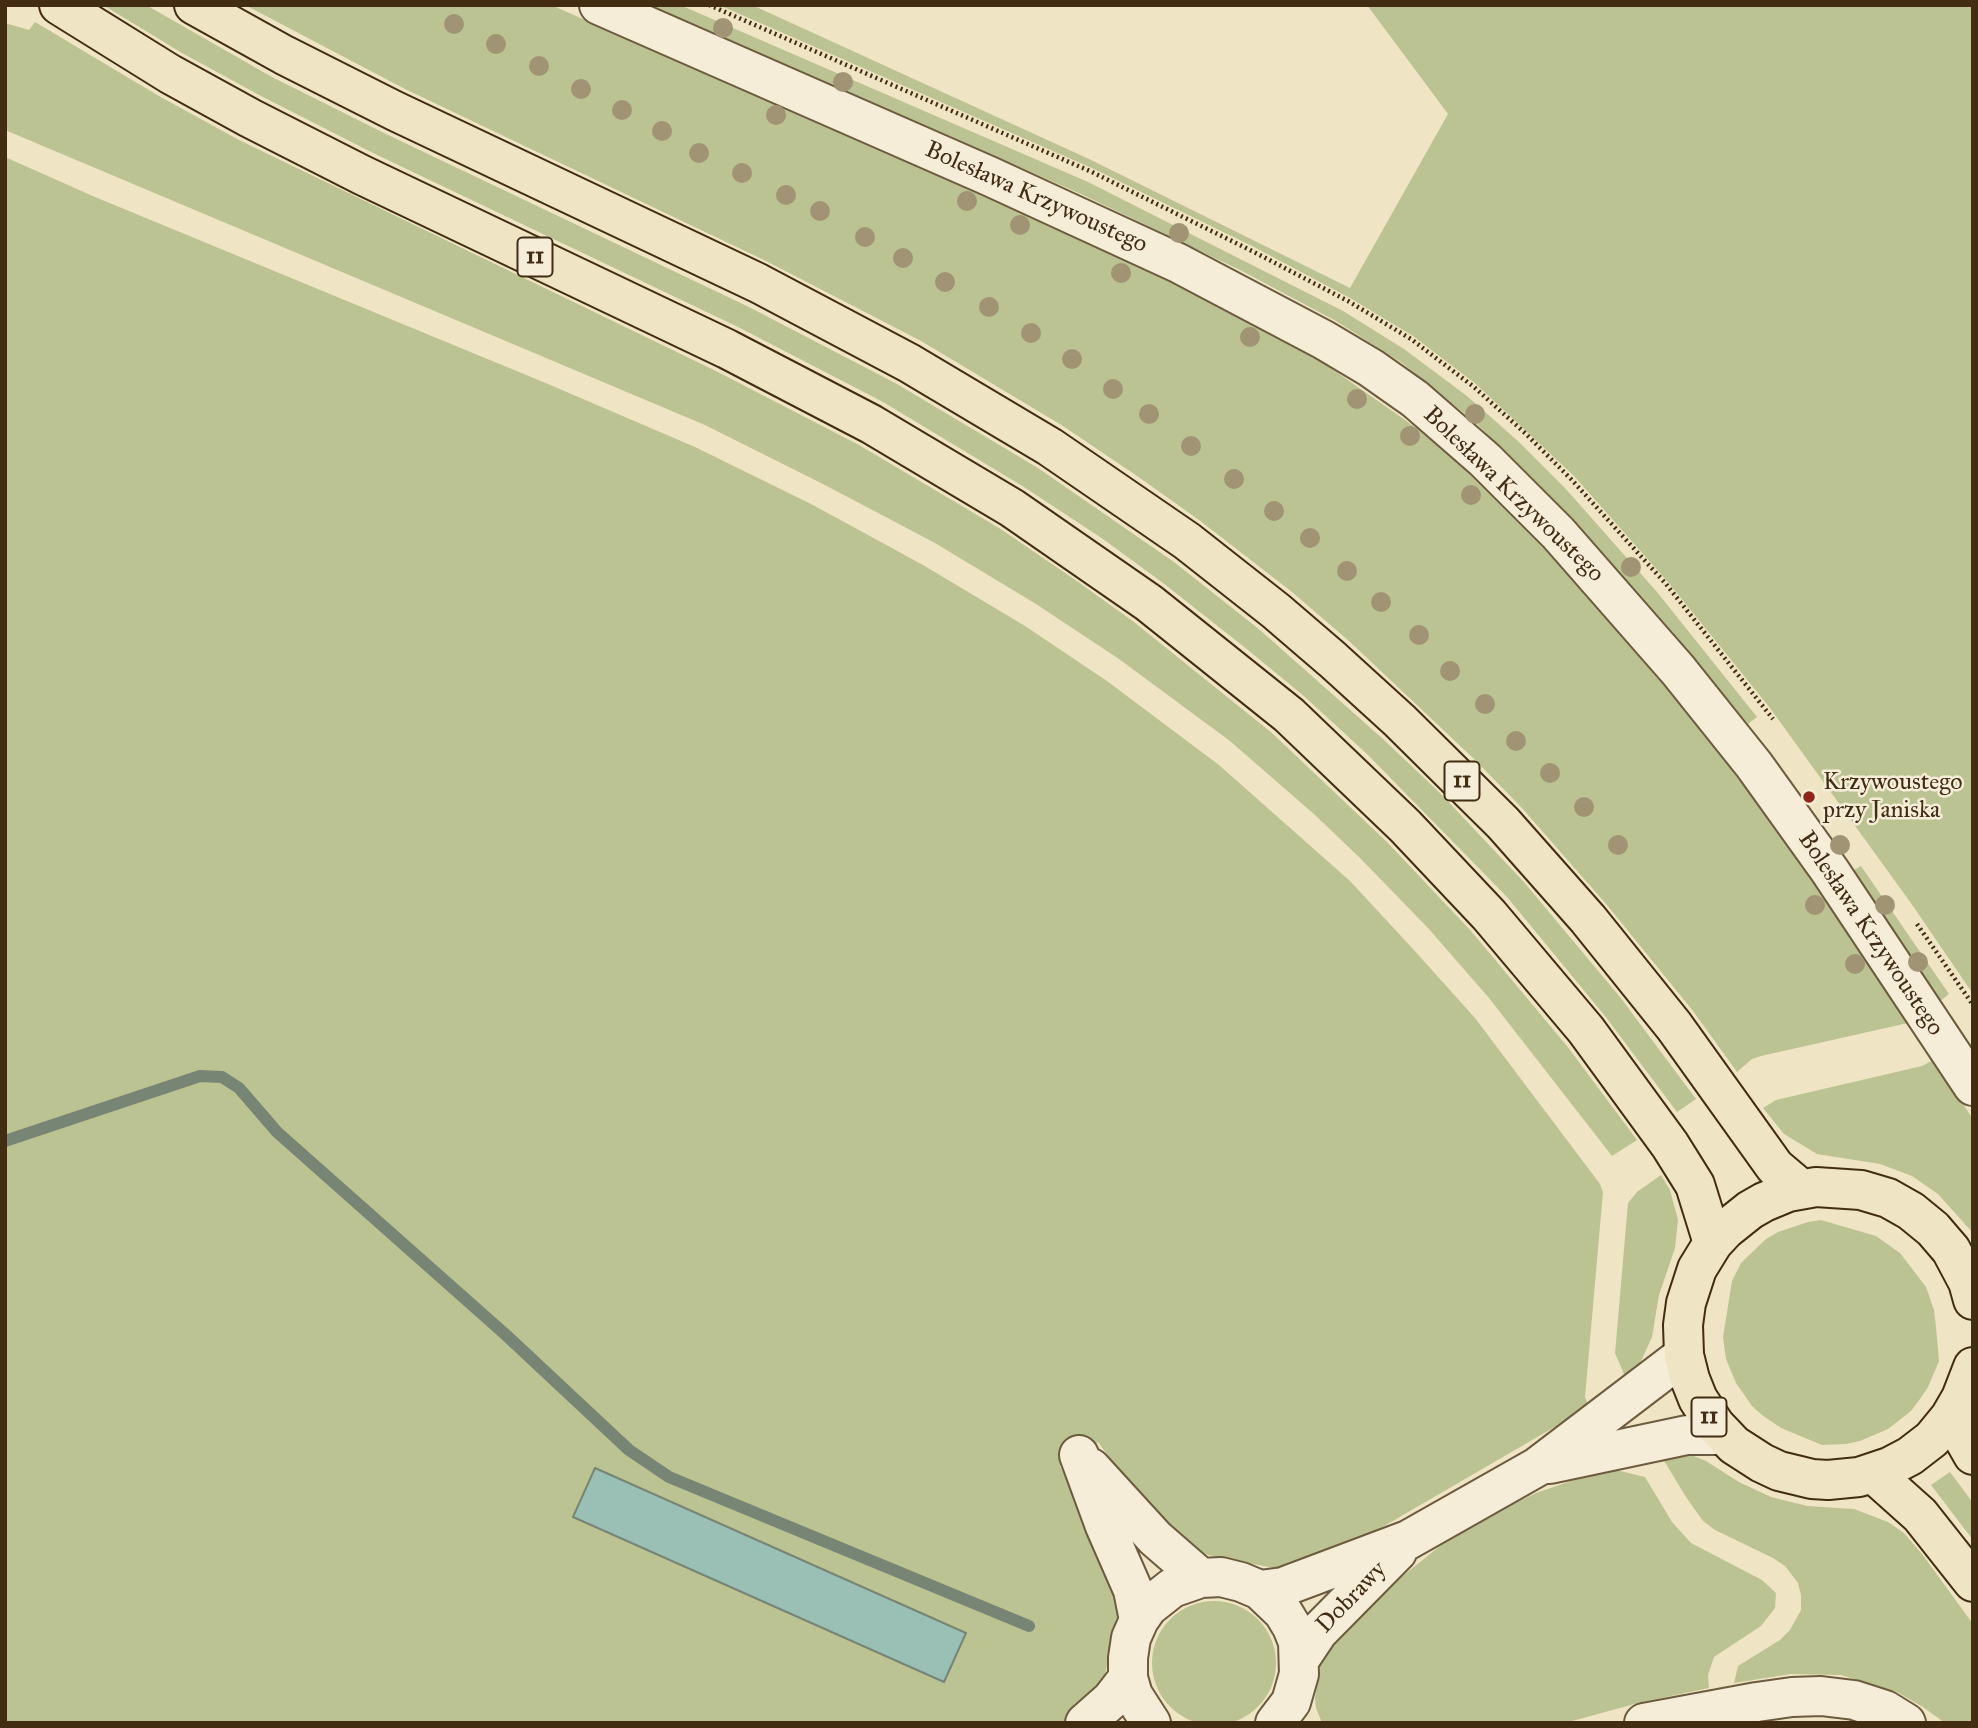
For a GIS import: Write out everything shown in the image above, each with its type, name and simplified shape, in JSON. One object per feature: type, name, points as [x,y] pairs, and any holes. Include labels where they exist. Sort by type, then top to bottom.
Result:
[{"type":"main road","name":"11","points":[[59,5],[170,74],[250,118],[362,175],[727,349],[871,424],[1012,508],[1149,603],[1289,715],[1405,826],[1489,915],[1586,1030],[1670,1145],[1695,1185],[1713,1244]]},
{"type":"main road","name":"11","points":[[194,5],[394,111],[758,283],[909,363],[1050,447],[1186,541],[1334,660],[1503,823],[1580,910],[1674,1026],[1775,1167],[1801,1189]]},
{"type":"main road","name":"11","points":[[1973,1300],[1968,1282],[1951,1250],[1933,1229],[1911,1211],[1888,1198],[1861,1189],[1829,1186],[1801,1189],[1780,1195],[1750,1210],[1730,1225],[1713,1244],[1697,1269],[1686,1303],[1683,1325],[1684,1355],[1690,1379],[1698,1399],[1724,1435],[1755,1459],[1795,1476],[1828,1480],[1873,1473],[1897,1463],[1922,1447],[1942,1427],[1958,1405],[1973,1367]]},
{"type":"main road","points":[[1958,1405],[1965,1441],[1973,1455]]},
{"type":"main road","points":[[1873,1473],[1920,1514],[1973,1583]]},
{"type":"street","name":"Bolesława Krzywoustego","points":[[599,5],[989,176],[1168,258],[1324,340],[1371,368],[1423,405],[1485,460],[1558,533],[1678,670],[1754,765],[1830,871],[1973,1086]]},
{"type":"street","points":[[1537,1466],[1684,1355]]},
{"type":"street","points":[[1537,1466],[1687,1435],[1724,1435]]},
{"type":"street","points":[[1139,1620],[1133,1590],[1105,1526],[1080,1455],[1155,1538],[1201,1578]]},
{"type":"street","name":"Dobrawy","points":[[1260,1590],[1283,1587],[1408,1541],[1537,1466]]},
{"type":"street","name":"Dobrawy","points":[[1300,1659],[1318,1632],[1408,1541]]},
{"type":"street","name":"Dobrawy","points":[[1152,1723],[1133,1695],[1128,1678],[1131,1638],[1148,1607],[1172,1588],[1201,1578],[1221,1577],[1260,1590],[1273,1600],[1288,1620],[1297,1642],[1300,1659],[1300,1674],[1289,1716]]},
{"type":"street","points":[[1086,1723],[1111,1700],[1128,1678]]},
{"type":"street","points":[[1644,1723],[1757,1702],[1822,1696],[1854,1700],[1885,1710],[1906,1723]]},
{"type":"green space","points":[[103,5],[146,5],[272,77],[749,307],[897,384],[1038,468],[1174,562],[1260,630],[1441,794],[1523,881],[1620,997],[1696,1099],[1677,1112],[1605,1016],[1507,897],[1368,755],[1305,697],[1248,650],[1103,539],[1024,487],[883,402],[738,327],[373,153],[261,96],[182,53]]},
{"type":"green space","points":[[245,5],[551,5],[1064,230],[1222,307],[1315,357],[1425,434],[1473,476],[1544,546],[1663,681],[1739,775],[1908,1023],[1761,1056],[1752,1059],[1737,1072],[1693,1011],[1607,905],[1521,807],[1349,641],[1292,592],[1199,520],[1063,426],[921,341],[766,261],[405,89]]},
{"type":"green space","points":[[649,5],[680,5],[1088,182],[1343,311],[1404,349],[1467,396],[1565,488],[1657,592],[1757,717],[1748,724],[1694,658],[1572,520],[1475,422],[1402,363],[1336,321],[1242,271],[1081,194]]},
{"type":"green space","points":[[719,5],[752,5],[1089,159],[1350,288],[1448,114],[1367,5],[1973,5],[1973,994],[1770,708],[1668,582],[1574,476],[1476,384],[1413,336],[1350,298],[1254,247],[1094,169]]},
{"type":"green space","points":[[35,22],[239,140],[716,371],[859,445],[999,528],[1074,579],[1134,622],[1272,733],[1388,843],[1471,931],[1567,1046],[1637,1140],[1612,1156],[1489,998],[1428,928],[1360,858],[1230,741],[1119,659],[1036,604],[935,543],[705,425],[5,130],[5,23],[29,30]]},
{"type":"green space","points":[[5,157],[695,447],[813,505],[923,565],[1025,626],[1107,681],[1219,765],[1350,881],[1413,949],[1475,1018],[1600,1184],[1603,1192],[1585,1397],[1589,1407],[1355,1543],[1279,1569],[1208,1555],[1190,1547],[1143,1503],[1098,1442],[1060,1466],[1113,1569],[1119,1614],[1105,1674],[1095,1693],[1066,1723],[5,1723]]},
{"type":"green space","points":[[1861,866],[1949,994],[1939,1002],[1852,871]]},
{"type":"green space","points":[[1933,1060],[1973,1119],[1973,1233],[1938,1194],[1912,1176],[1880,1164],[1817,1154],[1784,1134],[1763,1108],[1776,1100],[1922,1066]]},
{"type":"green space","points":[[1661,1175],[1670,1190],[1678,1220],[1675,1248],[1659,1295],[1652,1337],[1641,1361],[1627,1381],[1615,1353],[1628,1203],[1637,1192]]},
{"type":"green space","points":[[1821,1220],[1876,1236],[1900,1253],[1926,1287],[1934,1310],[1936,1327],[1939,1361],[1928,1387],[1911,1411],[1888,1429],[1846,1444],[1822,1445],[1781,1428],[1762,1415],[1736,1383],[1726,1359],[1723,1337],[1732,1281],[1741,1263],[1766,1239],[1778,1232]]},
{"type":"green space","points":[[1676,1453],[1706,1461],[1739,1482],[1771,1497],[1807,1506],[1854,1509],[1888,1522],[1904,1533],[1973,1624],[1973,1723],[1945,1723],[1897,1692],[1841,1675],[1791,1674],[1734,1683],[1738,1666],[1780,1640],[1790,1630],[1801,1610],[1798,1583],[1785,1566],[1773,1558],[1715,1530],[1703,1521],[1663,1459]]},
{"type":"green space","points":[[1618,1465],[1620,1471],[1645,1477],[1672,1522],[1691,1543],[1762,1580],[1776,1593],[1775,1608],[1761,1626],[1714,1657],[1708,1675],[1709,1688],[1638,1703],[1565,1723],[1322,1723],[1315,1698],[1319,1668],[1323,1656],[1349,1619],[1445,1542],[1536,1493]]},
{"type":"green space","points":[[1950,1472],[1973,1503],[1973,1540],[1931,1485]]},
{"type":"green space","points":[[1214,1601],[1238,1606],[1258,1619],[1271,1639],[1276,1663],[1271,1687],[1258,1707],[1238,1720],[1214,1725],[1190,1720],[1170,1707],[1157,1687],[1152,1663],[1157,1639],[1170,1619],[1190,1606]]},
{"type":"water","points":[[595,1468],[966,1633],[944,1682],[573,1517]]},
{"type":"waterway","points":[[5,1141],[200,1076],[222,1077],[239,1088],[277,1132],[506,1335],[629,1450],[669,1477],[1029,1626]]},
{"type":"place","name":"Krzywoustego przy Janiska","points":[[1809,797]]}]
